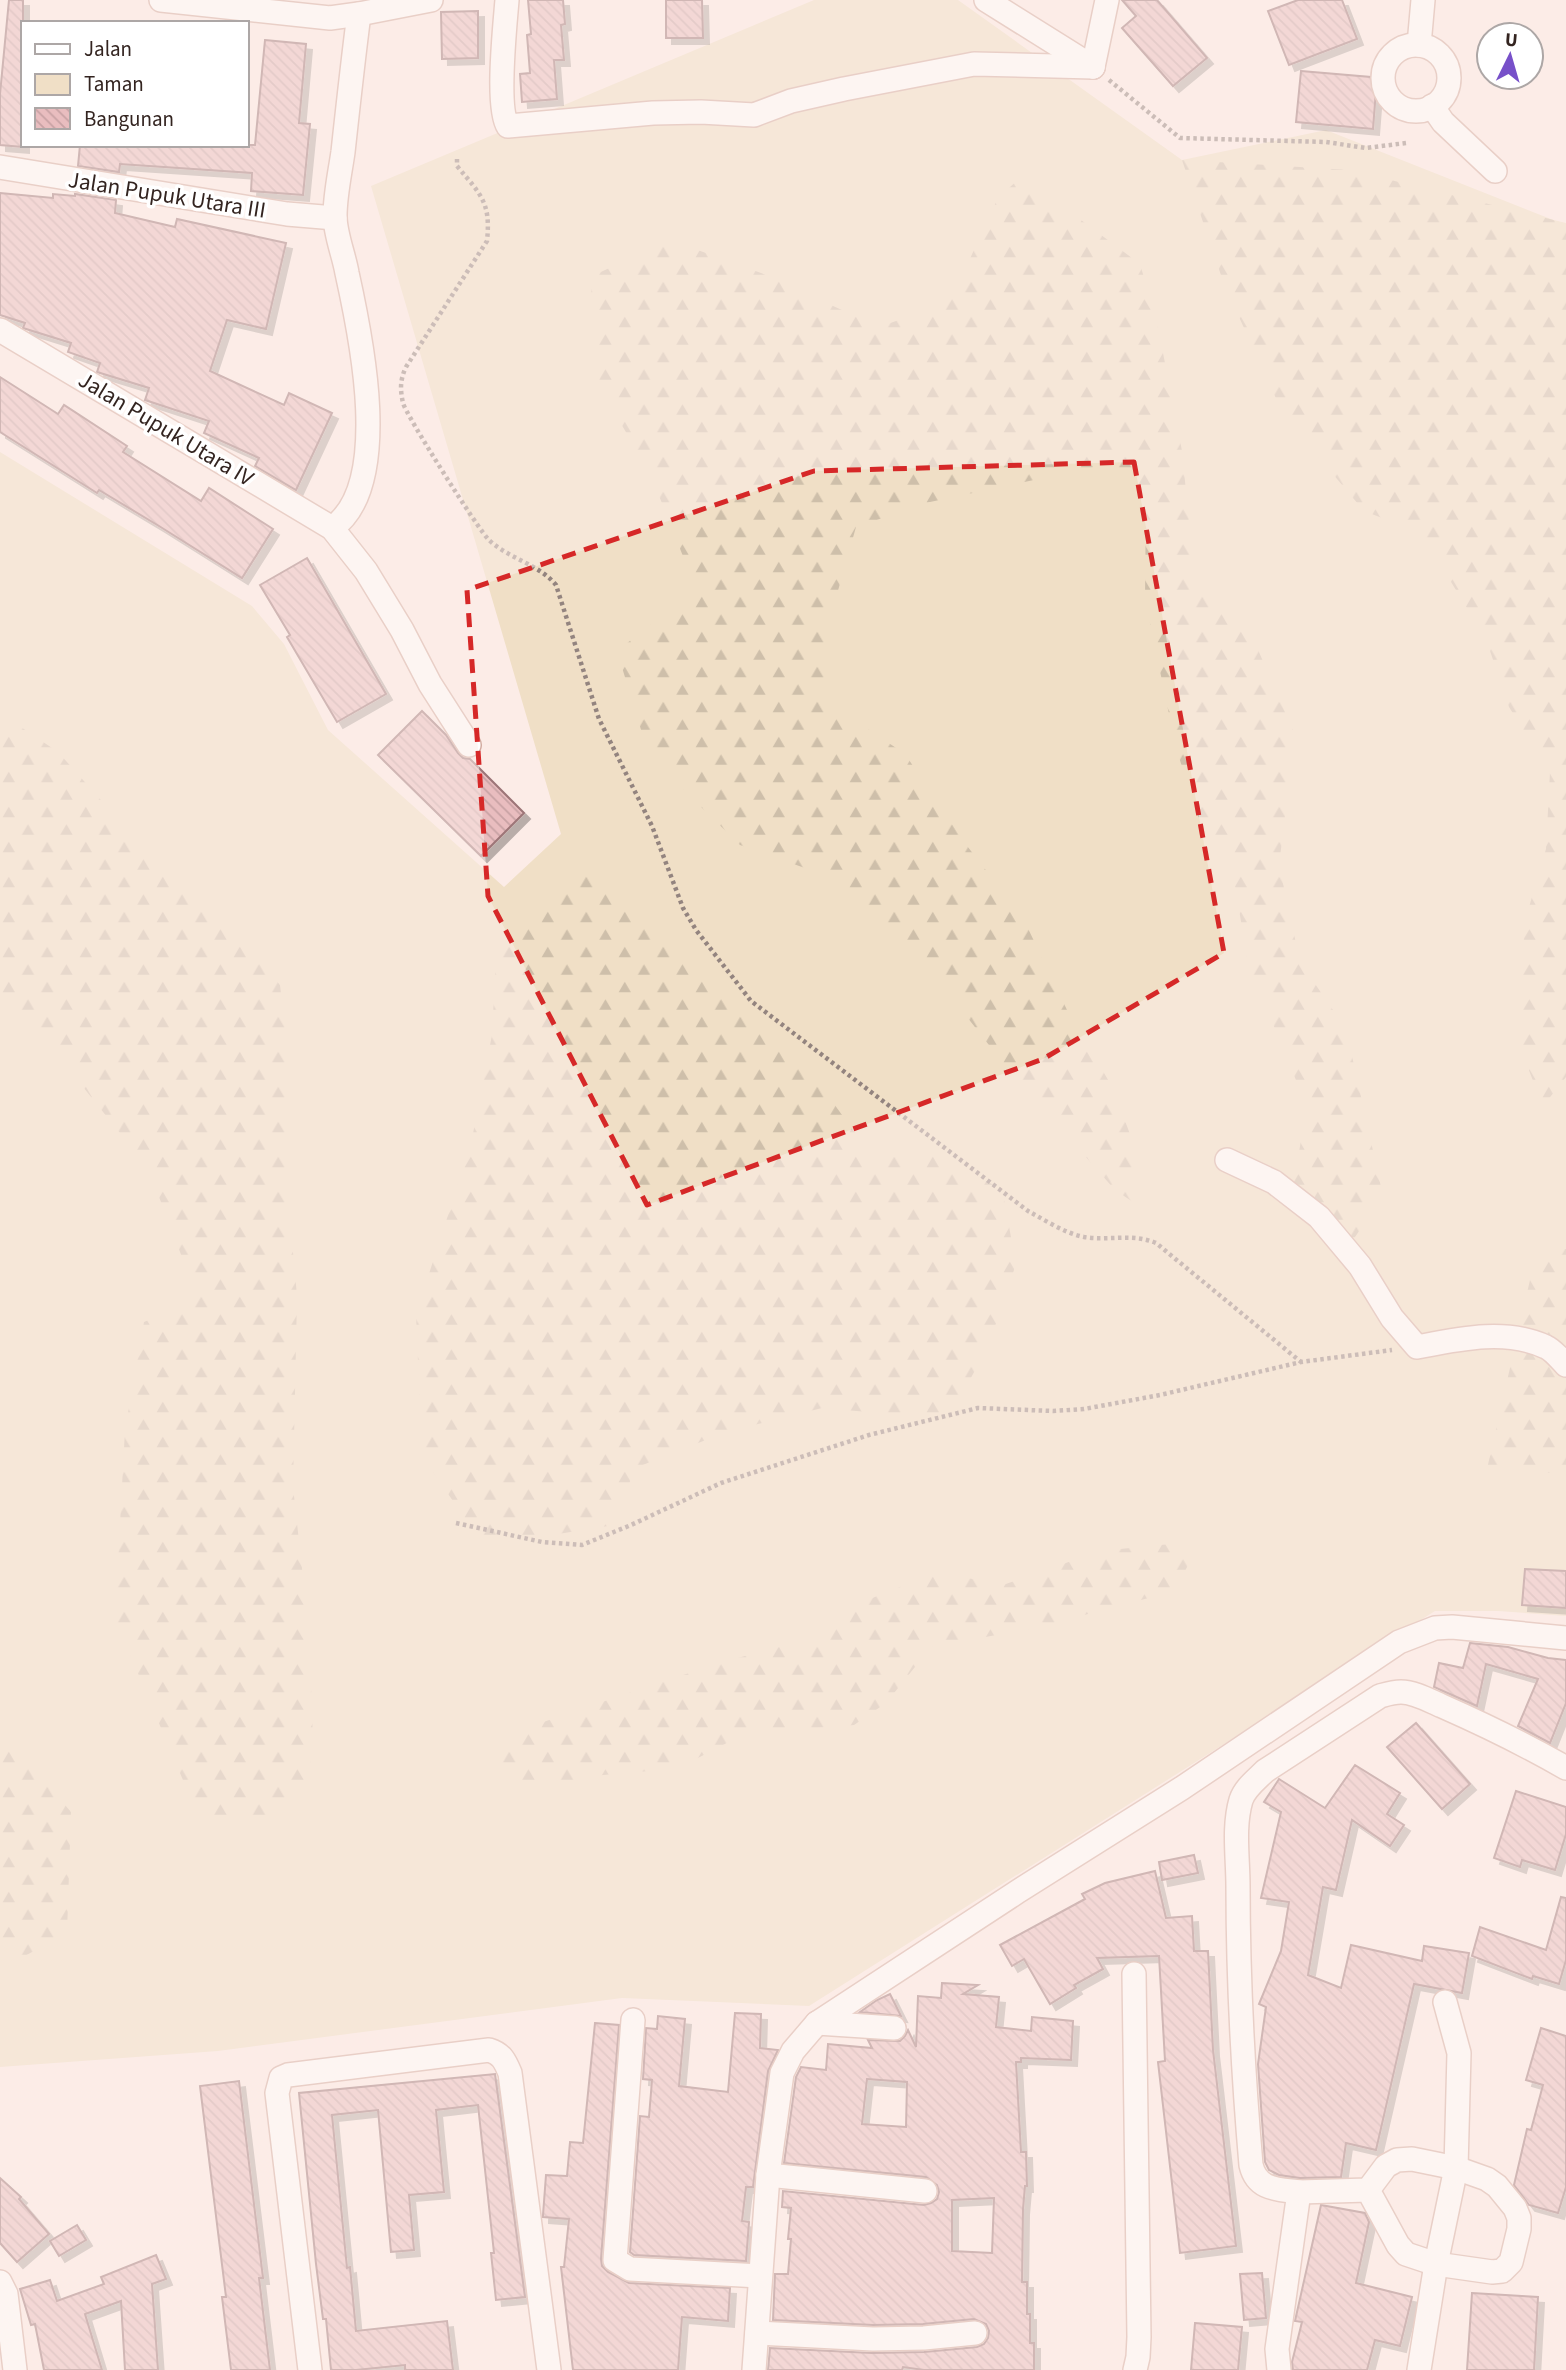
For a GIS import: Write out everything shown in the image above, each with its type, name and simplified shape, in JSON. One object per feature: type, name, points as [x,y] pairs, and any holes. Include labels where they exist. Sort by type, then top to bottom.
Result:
[{"type":"street","points":[[161,0],[330,18],[431,0]]},
{"type":"street","points":[[507,0],[503,60],[504,108],[508,126],[653,113],[754,115],[791,101],[974,64],[1093,67]]},
{"type":"street","points":[[986,0],[1093,67]]},
{"type":"street","points":[[1093,67],[1107,0]]},
{"type":"street","points":[[1419,45],[1423,0]]},
{"type":"street","points":[[359,14],[335,218],[359,333],[368,446],[350,510],[344,520],[332,528],[366,570],[430,684],[469,745]]},
{"type":"street","points":[[1419,45],[1438,54],[1448,71],[1446,92],[1432,106],[1422,110],[1402,108],[1393,102],[1383,85],[1382,74],[1391,56],[1409,46],[1419,45]]},
{"type":"street","points":[[1432,106],[1443,122],[1495,171]]},
{"type":"street","name":"Jalan Pupuk Utara III","points":[[0,167],[287,214],[335,218]]},
{"type":"street","name":"Jalan Pupuk Utara IV","points":[[0,330],[332,528]]},
{"type":"street","points":[[1227,1160],[1274,1182],[1319,1217],[1360,1266],[1392,1318],[1417,1346],[1474,1336],[1510,1338],[1547,1347],[1566,1365]]},
{"type":"street","points":[[754,2370],[768,2175],[782,2073],[793,2051],[817,2023],[1005,1899],[1182,1788],[1399,1642],[1435,1628],[1452,1627],[1566,1638]]},
{"type":"street","points":[[1368,2190],[1299,2192],[1264,2186],[1253,2174],[1243,2072],[1238,1906],[1238,1818],[1242,1797],[1265,1771],[1380,1696],[1403,1692],[1479,1722],[1529,1746],[1566,1768]]},
{"type":"street","points":[[1134,1974],[1139,2337],[1135,2370]]},
{"type":"street","points":[[1419,2370],[1436,2263],[1456,2168],[1459,2053],[1446,2002]]},
{"type":"street","points":[[633,2020],[615,2260],[630,2269],[760,2276]]},
{"type":"street","points":[[817,2023],[894,2028]]},
{"type":"street","points":[[310,2370],[277,2093],[281,2078],[489,2050],[498,2052],[510,2073],[550,2370]]},
{"type":"street","points":[[1397,2160],[1412,2160],[1477,2174],[1497,2186],[1515,2208],[1519,2218],[1511,2262],[1503,2271],[1492,2272],[1413,2257],[1401,2249],[1368,2190],[1386,2166],[1397,2160]]},
{"type":"street","points":[[768,2175],[925,2191]]},
{"type":"street","points":[[1279,2370],[1277,2348],[1299,2192]]},
{"type":"street","points":[[0,2282],[6,2294],[15,2370]]},
{"type":"street","points":[[757,2333],[873,2339],[975,2333]]},
{"type":"path","points":[[1093,67],[1180,138],[1326,142],[1366,148],[1406,143]]},
{"type":"path","points":[[457,159],[457,166],[486,203],[489,220],[487,242],[406,367],[400,380],[404,406],[484,535],[514,558],[542,572],[556,585],[599,719],[652,826],[682,908],[696,930],[751,1001],[1028,1211],[1084,1237],[1137,1238],[1156,1243],[1301,1362]]},
{"type":"path","points":[[456,1523],[542,1542],[582,1545],[721,1483],[869,1435],[978,1408],[1053,1411],[1084,1409],[1160,1395],[1301,1362],[1417,1346]]},
{"type":"highlighted area","points":[[1134,462],[1224,953],[1043,1059],[647,1205],[488,896],[467,590],[814,471]]},
{"type":"green space","points":[[814,0],[958,0],[1182,160],[1326,130],[1566,225],[1566,1616],[1498,1611],[1435,1611],[809,2006],[622,1998],[218,2051],[0,2067],[0,452],[252,606],[284,644],[328,730],[504,887],[561,834],[371,186]]},
{"type":"green space","points":[[1182,160],[1350,170],[1566,223],[1566,1077],[1543,1106],[1517,1040],[1525,921],[1546,849],[1550,772],[1509,707],[1486,639],[1421,533],[1364,511],[1284,416],[1224,284]]},
{"type":"green space","points":[[1022,176],[1140,264],[1157,322],[1182,451],[1194,572],[1252,636],[1295,735],[1279,865],[1300,962],[1346,1029],[1383,1196],[1340,1259],[1292,1191],[1307,1107],[1248,963],[1232,868],[1199,819],[1176,748],[1145,599],[1146,494],[1110,464],[930,502],[856,527],[824,640],[831,704],[905,754],[964,842],[1023,918],[1067,1010],[1114,1090],[1132,1140],[1136,1204],[1115,1190],[1003,1063],[917,953],[830,877],[740,845],[649,756],[617,651],[696,589],[650,473],[600,388],[590,277],[670,240],[761,273],[879,327],[950,302],[998,198]]},
{"type":"green space","points":[[0,713],[58,752],[100,799],[129,843],[238,937],[280,985],[289,1064],[288,1198],[297,1296],[293,1487],[309,1632],[313,1742],[307,1796],[264,1816],[199,1818],[115,1619],[125,1430],[144,1322],[198,1299],[148,1168],[63,1062],[0,1001]]},
{"type":"green space","points":[[594,868],[708,985],[755,1020],[805,1064],[874,1159],[929,1153],[1002,1189],[1016,1264],[989,1344],[949,1419],[822,1408],[726,1432],[635,1468],[614,1525],[484,1546],[422,1456],[416,1314],[471,1144],[492,1035],[496,958]]},
{"type":"green space","points":[[1550,1248],[1566,1249],[1566,1474],[1487,1469],[1530,1280]]},
{"type":"green space","points":[[1191,1542],[1191,1559],[1175,1591],[1035,1628],[931,1647],[886,1703],[854,1725],[744,1734],[694,1760],[649,1771],[603,1775],[526,1789],[506,1784],[494,1759],[517,1731],[730,1660],[806,1640],[860,1603],[937,1572],[1003,1585],[1100,1551]]},
{"type":"green space","points":[[0,1729],[71,1812],[67,1933],[21,1958],[0,1963]]},
{"type":"building","points":[[9,0],[23,0],[21,147],[0,145],[0,94]]},
{"type":"building","points":[[528,0],[563,0],[565,24],[561,25],[564,60],[554,60],[557,99],[522,102],[520,74],[530,73]]},
{"type":"building","points":[[666,0],[702,0],[703,38],[666,38]]},
{"type":"building","points":[[1122,0],[1157,0],[1207,58],[1173,86],[1122,28],[1136,16]]},
{"type":"building","points":[[1298,0],[1342,0],[1357,39],[1289,65],[1268,11]]},
{"type":"building","points":[[478,11],[478,58],[442,59],[441,12]]},
{"type":"building","points":[[265,40],[306,44],[299,123],[310,124],[303,195],[251,191],[252,173],[120,164],[119,172],[78,166],[80,147],[255,145]]},
{"type":"building","points":[[1301,71],[1371,77],[1376,90],[1373,129],[1296,122]]},
{"type":"building","points":[[0,193],[53,198],[53,194],[75,194],[116,200],[115,213],[175,227],[177,219],[286,243],[266,329],[227,320],[210,371],[284,405],[289,393],[332,413],[296,490],[255,466],[259,458],[204,433],[209,421],[145,400],[149,388],[97,372],[100,363],[68,352],[71,343],[23,328],[25,323],[0,315]]},
{"type":"building","points":[[0,377],[58,414],[64,405],[127,446],[123,452],[201,501],[209,488],[273,529],[242,578],[99,490],[97,493],[0,432]]},
{"type":"building","points":[[307,558],[386,694],[337,722],[260,585]]},
{"type":"building","points":[[422,711],[446,735],[463,758],[470,759],[524,813],[481,856],[378,755]]},
{"type":"building","points":[[1525,1569],[1566,1571],[1566,1608],[1522,1605]]},
{"type":"building","points":[[1470,1643],[1508,1647],[1566,1660],[1566,1703],[1550,1743],[1518,1726],[1538,1679],[1486,1664],[1477,1706],[1434,1687],[1439,1663],[1463,1668]]},
{"type":"building","points":[[1416,1723],[1470,1784],[1442,1809],[1387,1747]]},
{"type":"building","points":[[1355,1765],[1400,1793],[1387,1814],[1404,1825],[1390,1846],[1352,1820],[1336,1890],[1323,1887],[1308,1975],[1341,1988],[1351,1945],[1422,1961],[1424,1946],[1469,1953],[1462,1993],[1414,1984],[1376,2150],[1346,2143],[1341,2177],[1300,2178],[1279,2175],[1269,2170],[1265,2162],[1258,2064],[1266,2007],[1259,2004],[1281,1951],[1289,1902],[1261,1898],[1281,1812],[1264,1802],[1279,1779],[1325,1808]]},
{"type":"building","points":[[1516,1791],[1566,1807],[1566,1834],[1555,1870],[1522,1860],[1520,1867],[1494,1858]]},
{"type":"building","points":[[1194,1855],[1198,1873],[1162,1880],[1159,1862]]},
{"type":"building","points":[[1155,1871],[1166,1918],[1192,1916],[1194,1951],[1208,1951],[1213,2050],[1236,2246],[1180,2253],[1158,2062],[1165,2061],[1159,1956],[1097,1958],[1103,1969],[1074,1985],[1076,1988],[1050,2004],[1024,1959],[1012,1966],[1000,1945],[1085,1899],[1082,1894],[1105,1883]]},
{"type":"building","points":[[1561,1897],[1566,1898],[1566,1960],[1559,1984],[1533,1976],[1532,1979],[1472,1956],[1480,1927],[1546,1950]]},
{"type":"building","points":[[942,1983],[978,1985],[963,1994],[999,1997],[996,2027],[1031,2031],[1032,2017],[1073,2021],[1071,2060],[1021,2058],[1021,2062],[1016,2062],[1021,2152],[1026,2152],[1027,2186],[1023,2209],[1022,2282],[1027,2282],[1027,2314],[1030,2314],[1030,2343],[1034,2343],[1034,2370],[924,2370],[903,2367],[902,2370],[768,2370],[770,2348],[872,2353],[924,2352],[977,2347],[984,2344],[988,2338],[986,2324],[974,2319],[873,2325],[773,2320],[775,2274],[788,2274],[791,2239],[788,2239],[791,2208],[782,2207],[783,2191],[924,2205],[937,2199],[939,2192],[937,2185],[926,2177],[784,2163],[796,2077],[801,2067],[826,2070],[828,2044],[872,2048],[868,2040],[900,2041],[908,2030],[916,2047],[918,1996],[941,1998]],"holes":[[[867,2079],[907,2082],[906,2127],[862,2124]],[[994,2198],[992,2253],[952,2251],[952,2200]]]},
{"type":"building","points":[[890,1994],[901,2016],[860,2012],[877,2000]]},
{"type":"building","points":[[735,2013],[761,2014],[760,2048],[778,2050],[768,2071],[753,2187],[746,2187],[742,2221],[749,2222],[746,2261],[634,2255],[630,2252],[640,2116],[649,2117],[652,2080],[643,2079],[646,2028],[657,2029],[658,2016],[685,2019],[679,2086],[728,2092]]},
{"type":"building","points":[[595,2023],[619,2025],[602,2266],[629,2283],[730,2288],[728,2321],[682,2317],[678,2370],[573,2370],[561,2267],[564,2267],[569,2219],[543,2215],[546,2175],[567,2176],[570,2142],[583,2143]]},
{"type":"building","points":[[1541,2028],[1566,2036],[1566,2187],[1558,2213],[1529,2205],[1514,2185],[1527,2129],[1531,2130],[1543,2085],[1526,2080]]},
{"type":"building","points":[[495,2074],[525,2297],[496,2300],[491,2253],[494,2253],[478,2105],[436,2110],[444,2192],[409,2195],[414,2250],[391,2252],[378,2110],[332,2115],[356,2331],[447,2321],[453,2370],[405,2370],[405,2365],[331,2370],[326,2319],[323,2319],[316,2264],[299,2093]]},
{"type":"building","points":[[239,2081],[263,2278],[259,2278],[270,2370],[231,2370],[222,2297],[226,2297],[200,2086]]},
{"type":"building","points":[[0,2178],[21,2197],[19,2199],[49,2234],[17,2262],[0,2243]]},
{"type":"building","points":[[1321,2205],[1365,2213],[1369,2222],[1356,2283],[1412,2297],[1400,2346],[1375,2340],[1367,2370],[1293,2370],[1292,2362],[1302,2322],[1295,2321]]},
{"type":"building","points":[[77,2225],[86,2240],[59,2256],[50,2241]]},
{"type":"building","points":[[156,2255],[166,2279],[152,2284],[158,2370],[125,2370],[121,2301],[85,2314],[102,2370],[44,2370],[35,2324],[31,2325],[20,2289],[50,2280],[57,2301],[104,2284],[101,2277]]},
{"type":"building","points":[[1262,2273],[1266,2318],[1244,2320],[1240,2274]]},
{"type":"building","points":[[1472,2293],[1538,2297],[1534,2370],[1467,2370]]},
{"type":"building","points":[[1195,2323],[1242,2327],[1238,2370],[1191,2370]]}]
